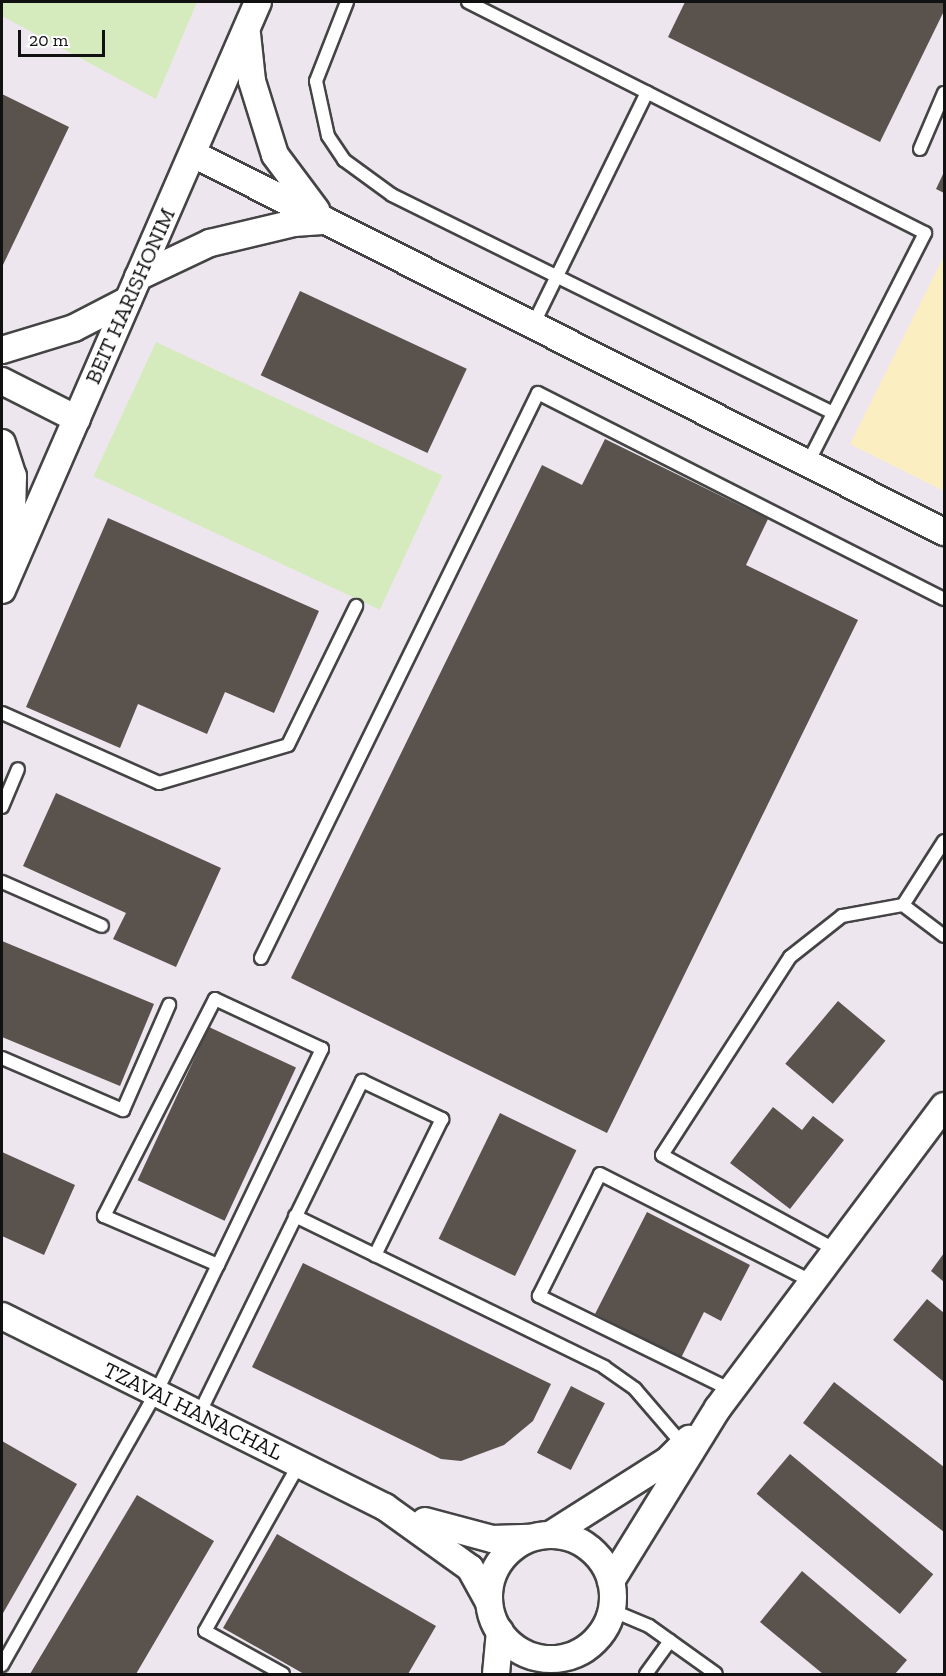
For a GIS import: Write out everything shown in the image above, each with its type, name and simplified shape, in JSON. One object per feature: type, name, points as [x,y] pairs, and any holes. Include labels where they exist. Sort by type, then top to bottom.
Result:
[{"type":"street","name":"BEIT HARISHONIM","points":[[5,582],[258,2]]},
{"type":"street","points":[[247,28],[252,81],[275,155],[326,221]]},
{"type":"street","points":[[193,154],[945,532]]},
{"type":"street","points":[[138,277],[210,243],[294,223],[326,221]]},
{"type":"street","points":[[2,350],[74,328],[128,300]]},
{"type":"street","points":[[2,381],[76,418]]},
{"type":"street","points":[[2,443],[14,488],[5,582]]},
{"type":"street","points":[[686,1450],[609,1500],[540,1536],[499,1563],[489,1602],[500,1630],[520,1651],[552,1666],[597,1639],[611,1610],[611,1581],[686,1450],[945,1106]]},
{"type":"street","name":"TZAVAI HANACHAL","points":[[2,1316],[385,1507],[459,1533],[540,1536]]},
{"type":"street","name":"TZAVAI HANACHAL","points":[[385,1507],[470,1568],[489,1602]]},
{"type":"street","points":[[540,1536],[589,1547],[611,1581]]},
{"type":"street","points":[[496,1674],[500,1630]]},
{"type":"lane","points":[[346,2],[316,81],[328,136],[344,160],[392,195],[834,413]]},
{"type":"lane","points":[[468,2],[926,233],[808,463]]},
{"type":"lane","points":[[533,325],[647,92]]},
{"type":"lane","points":[[920,148],[945,93]]},
{"type":"lane","points":[[261,958],[538,393],[945,599]]},
{"type":"lane","points":[[2,713],[159,783],[288,745],[356,606]]},
{"type":"lane","points":[[2,807],[18,769]]},
{"type":"lane","points":[[836,1251],[662,1155],[790,957],[842,916],[903,905],[945,841]]},
{"type":"lane","points":[[2,882],[102,926]]},
{"type":"lane","points":[[903,905],[945,936]]},
{"type":"lane","points":[[2,1665],[156,1393],[218,1265],[322,1049],[215,999],[104,1215],[218,1265]]},
{"type":"lane","points":[[2,1058],[123,1110],[169,1005]]},
{"type":"lane","points":[[199,1414],[362,1081],[442,1119],[375,1255]]},
{"type":"lane","points":[[725,1399],[539,1296],[600,1174],[813,1282]]},
{"type":"lane","points":[[295,1216],[604,1367],[635,1389],[686,1450]]},
{"type":"lane","points":[[283,1674],[205,1630],[299,1464]]},
{"type":"lane","points":[[611,1610],[670,1641],[716,1674]]},
{"type":"lane","points":[[646,1674],[670,1641]]},
{"type":"shaded area","points":[[2,2],[944,2],[944,1674],[2,1674]]},
{"type":"green space","points":[[2,2],[197,2],[156,99],[2,16]]},
{"type":"green space","points":[[156,342],[442,476],[380,610],[93,476]]},
{"type":"sand","points":[[944,256],[944,491],[850,444]]},
{"type":"building","points":[[685,2],[944,2],[944,11],[880,142],[668,37]]},
{"type":"building","points":[[2,94],[69,127],[2,267]]},
{"type":"building","points":[[944,172],[944,193],[936,189]]},
{"type":"building","points":[[300,291],[467,369],[427,453],[261,375]]},
{"type":"building","points":[[605,439],[768,519],[746,565],[858,620],[607,1133],[291,978],[542,465],[582,485]]},
{"type":"building","points":[[108,518],[319,611],[274,713],[225,692],[207,734],[138,704],[120,748],[26,707]]},
{"type":"building","points":[[56,793],[221,868],[176,967],[113,939],[126,913],[23,866]]},
{"type":"building","points":[[2,941],[154,1004],[120,1086],[2,1037]]},
{"type":"building","points":[[838,1001],[885,1041],[833,1104],[785,1064]]},
{"type":"building","points":[[209,1027],[296,1068],[225,1221],[138,1180]]},
{"type":"building","points":[[773,1107],[802,1130],[813,1116],[844,1140],[790,1209],[730,1163]]},
{"type":"building","points":[[500,1113],[576,1150],[515,1276],[439,1239]]},
{"type":"building","points":[[2,1152],[75,1185],[44,1255],[2,1236]]},
{"type":"building","points":[[647,1212],[750,1265],[721,1321],[704,1312],[681,1358],[595,1314]]},
{"type":"building","points":[[944,1253],[944,1282],[931,1271]]},
{"type":"building","points":[[303,1263],[551,1384],[533,1421],[504,1445],[461,1461],[441,1459],[252,1367]]},
{"type":"building","points":[[927,1299],[944,1313],[944,1382],[893,1340]]},
{"type":"building","points":[[834,1382],[944,1467],[944,1532],[803,1423]]},
{"type":"building","points":[[571,1386],[605,1403],[571,1470],[537,1453]]},
{"type":"building","points":[[2,1441],[77,1484],[2,1615]]},
{"type":"building","points":[[790,1454],[933,1574],[900,1614],[757,1494]]},
{"type":"building","points":[[137,1495],[214,1541],[136,1674],[30,1674]]},
{"type":"building","points":[[277,1534],[436,1626],[408,1674],[304,1674],[223,1628]]},
{"type":"building","points":[[802,1571],[907,1660],[895,1674],[823,1674],[760,1622]]}]
